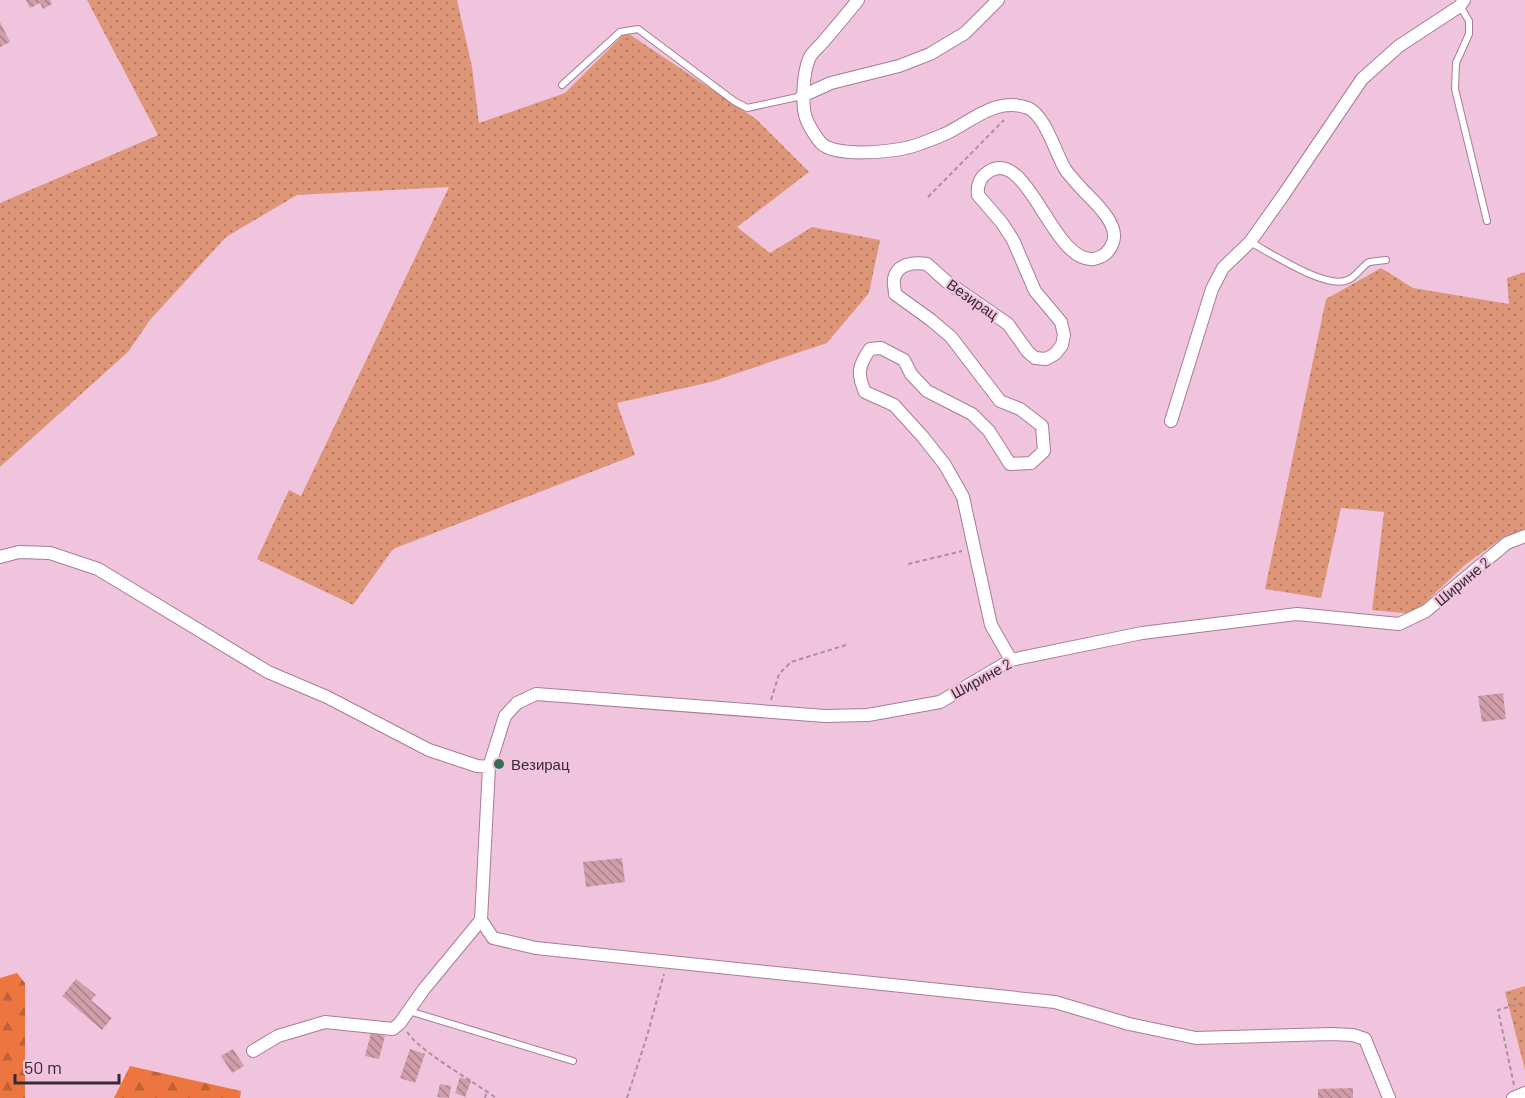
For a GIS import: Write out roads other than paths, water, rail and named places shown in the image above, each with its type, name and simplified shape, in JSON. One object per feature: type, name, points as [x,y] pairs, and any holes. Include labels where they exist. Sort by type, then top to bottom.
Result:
[{"type":"street","points":[[802,96],[809,59],[858,0]]},
{"type":"street","points":[[802,96],[831,83],[899,66],[930,54],[965,33],[998,0]]},
{"type":"street","points":[[1171,421],[1212,290],[1223,268],[1250,242],[1362,79],[1399,46],[1462,3]]},
{"type":"street","name":"Везирац","points":[[802,96],[804,114],[812,130],[823,144],[845,152],[907,148],[946,133],[989,109],[1017,106],[1030,109],[1046,128],[1065,170],[1103,212],[1112,226],[1114,241],[1108,251],[1102,258],[1090,259],[1067,248],[1026,184],[1012,173],[1003,168],[990,170],[977,185],[978,195],[1013,240],[1035,291],[1061,322],[1064,335],[1062,345],[1055,354],[1046,359],[1035,357],[1028,352],[1008,324],[947,282],[927,264],[919,263],[901,267],[894,279],[895,294],[951,337],[1000,401],[1020,410],[1042,426],[1044,451],[1031,463],[1010,464],[989,431],[972,414],[927,391],[911,374],[904,360],[881,348],[870,349],[863,359],[858,376],[865,392],[894,405],[923,437],[945,465],[963,497],[991,625],[1011,660]]},
{"type":"street","name":"Ширине 2","points":[[481,920],[489,767],[505,716],[516,703],[536,694],[768,713],[825,716],[868,715],[940,702],[1011,660],[1142,633],[1297,614],[1400,624],[1426,611],[1507,543],[1525,536]]},
{"type":"street","points":[[0,558],[19,552],[50,553],[98,569],[268,672],[327,697],[429,750],[477,766],[489,767]]},
{"type":"street","points":[[253,1051],[278,1036],[325,1022],[393,1029],[481,920],[493,938],[536,948],[1055,1002],[1129,1024],[1196,1038],[1353,1035],[1365,1039],[1389,1098]]},
{"type":"lane","points":[[1462,3],[1469,21],[1469,34],[1456,63],[1455,89],[1487,221]]},
{"type":"lane","points":[[562,85],[620,32],[638,29],[734,102],[747,108],[802,96]]},
{"type":"lane","points":[[1250,242],[1316,277],[1332,281],[1346,282],[1369,262],[1386,260]]},
{"type":"lane","points":[[409,1011],[573,1061]]},
{"type":"place","name":"Везирац","points":[[499,764]]}]
